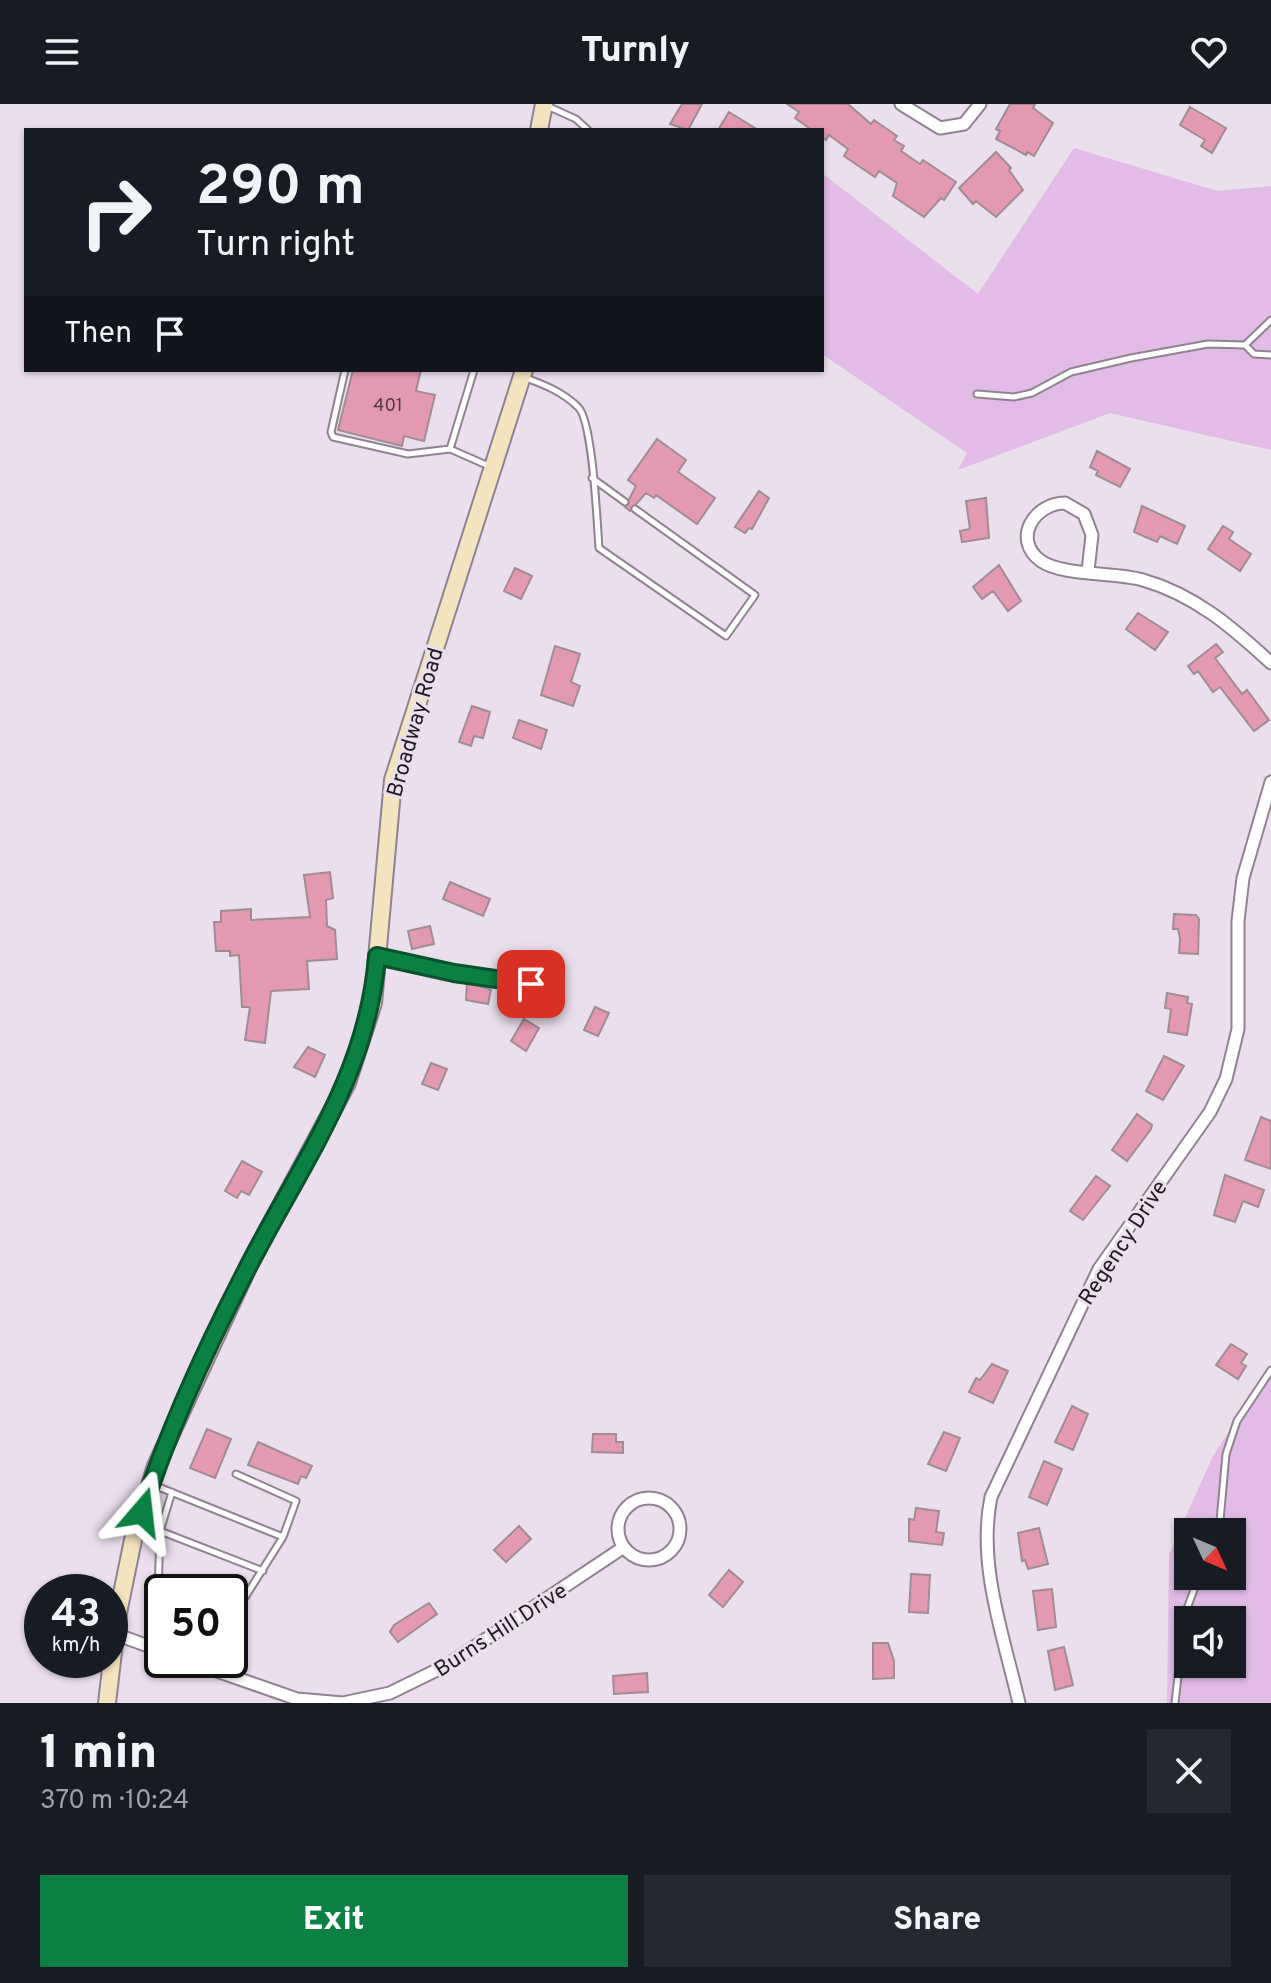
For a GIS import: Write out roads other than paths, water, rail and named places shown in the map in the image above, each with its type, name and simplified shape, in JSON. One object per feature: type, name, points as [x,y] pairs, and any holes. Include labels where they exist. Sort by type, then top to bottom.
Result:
[{"type":"main road","points":[[539,128],[544,104]]},
{"type":"main road","name":"Broadway Road","points":[[126,1574],[133,1540],[151,1484],[196,1373],[242,1279],[347,1083],[373,1003],[393,780],[523,373]]},
{"type":"main road","name":"Broadway Road","points":[[107,1703],[110,1678]]},
{"type":"street","points":[[901,104],[940,128],[964,124],[980,104]]},
{"type":"street","points":[[1088,571],[1092,535],[1084,514],[1065,503],[1044,507],[1030,523],[1028,543],[1032,552],[1048,565],[1145,581],[1188,597],[1234,629],[1271,663]]},
{"type":"street","name":"Regency Drive","points":[[1019,1703],[988,1564],[986,1530],[991,1497],[1099,1269],[1210,1112],[1226,1079],[1238,1029],[1238,921],[1243,878],[1271,782]]},
{"type":"street","points":[[654,1498],[672,1508],[679,1519],[680,1532],[676,1545],[666,1555],[647,1560],[634,1556],[624,1547],[619,1522],[629,1505],[641,1499],[654,1498]]},
{"type":"street","name":"Burns Hill Drive","points":[[237,1678],[297,1699],[343,1703],[390,1693],[447,1665],[624,1547]]},
{"type":"lane","points":[[544,104],[576,119],[586,128]]},
{"type":"lane","points":[[1245,345],[1271,320]]},
{"type":"lane","points":[[977,394],[1014,397],[1032,393],[1071,372],[1208,344],[1245,345],[1254,354],[1271,355]]},
{"type":"lane","points":[[345,372],[331,432],[333,437],[408,454],[450,449],[494,468]]},
{"type":"lane","points":[[450,449],[473,372]]},
{"type":"lane","points":[[523,373],[581,408],[590,442],[599,548],[726,636],[755,595],[635,509]]},
{"type":"lane","points":[[592,478],[625,502]]},
{"type":"lane","points":[[377,956],[469,976],[531,984],[555,997]]},
{"type":"lane","points":[[1220,1518],[1226,1454],[1237,1421],[1271,1370]]},
{"type":"lane","points":[[236,1474],[296,1501],[283,1537],[248,1594]]},
{"type":"lane","points":[[151,1484],[283,1537]]},
{"type":"lane","points":[[159,1574],[160,1531],[172,1492]]},
{"type":"lane","points":[[160,1531],[263,1571]]},
{"type":"lane","points":[[1175,1703],[1185,1614],[1194,1590]]}]
